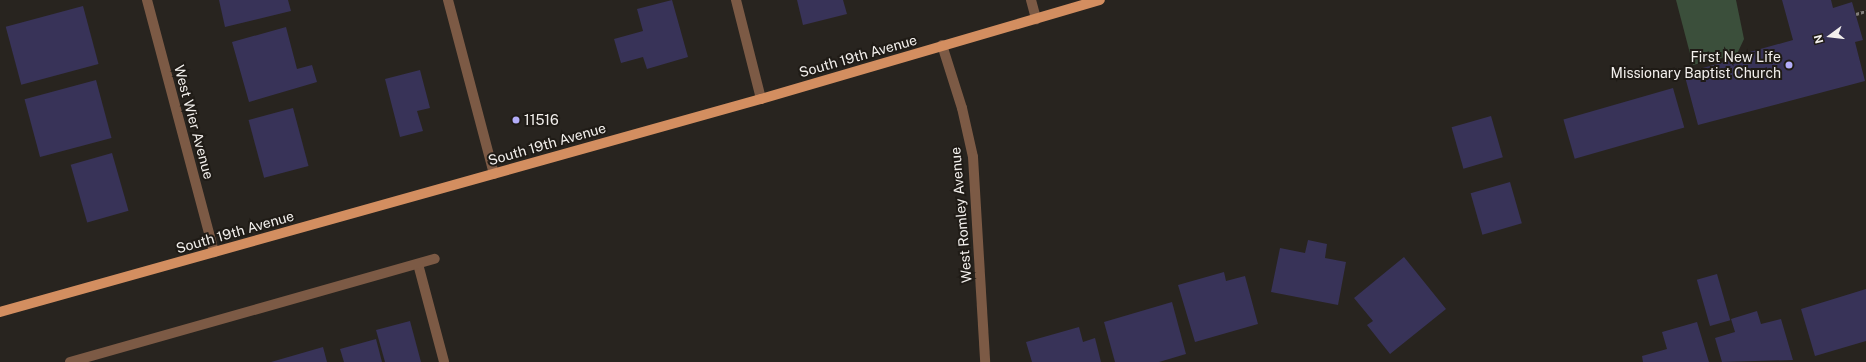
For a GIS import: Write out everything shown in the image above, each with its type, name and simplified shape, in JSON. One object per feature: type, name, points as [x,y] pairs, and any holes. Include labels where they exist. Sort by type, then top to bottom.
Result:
[{"type":"main road","name":"South 19th Avenue","points":[[0,312],[761,99],[1100,0]]},
{"type":"street","name":"West Wier Avenue","points":[[147,0],[214,252]]},
{"type":"street","points":[[448,0],[494,174]]},
{"type":"street","points":[[736,0],[761,99]]},
{"type":"street","points":[[1031,0],[1036,19]]},
{"type":"street","name":"West Romley Avenue","points":[[942,46],[962,108],[973,157],[985,362]]},
{"type":"street","points":[[70,362],[435,259]]},
{"type":"street","points":[[418,264],[444,362]]},
{"type":"path","points":[[1856,14],[1866,11]]},
{"type":"green space","points":[[1676,0],[1736,0],[1744,39],[1737,54],[1693,65]]},
{"type":"building","points":[[219,0],[288,0],[291,11],[225,27]]},
{"type":"building","points":[[672,0],[688,57],[647,69],[643,57],[621,63],[614,39],[643,31],[637,9]]},
{"type":"building","points":[[797,0],[843,0],[847,14],[803,25]]},
{"type":"building","name":"First New Life Missionary Baptist Church","points":[[1782,0],[1831,0],[1833,8],[1852,2],[1863,40],[1855,42],[1865,81],[1698,125],[1684,73],[1747,56],[1746,53],[1793,40]]},
{"type":"building","points":[[83,6],[99,64],[21,85],[6,27]]},
{"type":"building","points":[[286,27],[297,69],[312,65],[317,82],[249,102],[232,42]]},
{"type":"building","points":[[420,70],[430,108],[417,111],[423,131],[400,137],[385,79]]},
{"type":"building","points":[[96,80],[112,138],[40,157],[25,99]]},
{"type":"building","points":[[1673,88],[1684,127],[1575,159],[1563,119]]},
{"type":"building","points":[[293,108],[309,166],[264,178],[249,120]]},
{"type":"building","points":[[1491,116],[1503,157],[1463,169],[1452,127]]},
{"type":"building","points":[[112,153],[129,211],[87,223],[71,165]]},
{"type":"building","points":[[1510,182],[1522,223],[1482,235],[1471,193]]},
{"type":"building","points":[[1308,240],[1327,244],[1325,258],[1346,262],[1338,305],[1271,292],[1280,248],[1305,253]]},
{"type":"building","points":[[1404,257],[1446,309],[1390,354],[1367,325],[1373,321],[1354,298]]},
{"type":"building","points":[[1224,272],[1226,281],[1245,276],[1258,324],[1195,342],[1178,285]]},
{"type":"building","points":[[1717,274],[1730,320],[1710,326],[1697,280]]},
{"type":"building","points":[[1866,289],[1866,341],[1815,356],[1801,309]]},
{"type":"building","points":[[1172,302],[1186,354],[1159,362],[1115,362],[1104,322]]},
{"type":"building","points":[[1757,311],[1761,324],[1781,319],[1793,360],[1722,362],[1715,338],[1735,332],[1731,319]]},
{"type":"building","points":[[410,321],[421,362],[385,362],[376,330]]},
{"type":"building","points":[[1697,322],[1709,362],[1643,362],[1642,356],[1667,349],[1662,332]]},
{"type":"building","points":[[1079,327],[1083,342],[1095,338],[1101,362],[1032,362],[1026,342]]},
{"type":"building","points":[[376,339],[382,362],[344,362],[340,349]]},
{"type":"building","points":[[323,347],[327,362],[271,362]]},
{"type":"place","name":"First New Life Missionary Baptist Church","points":[[1789,65]]},
{"type":"place","name":"11516","points":[[516,120]]}]
